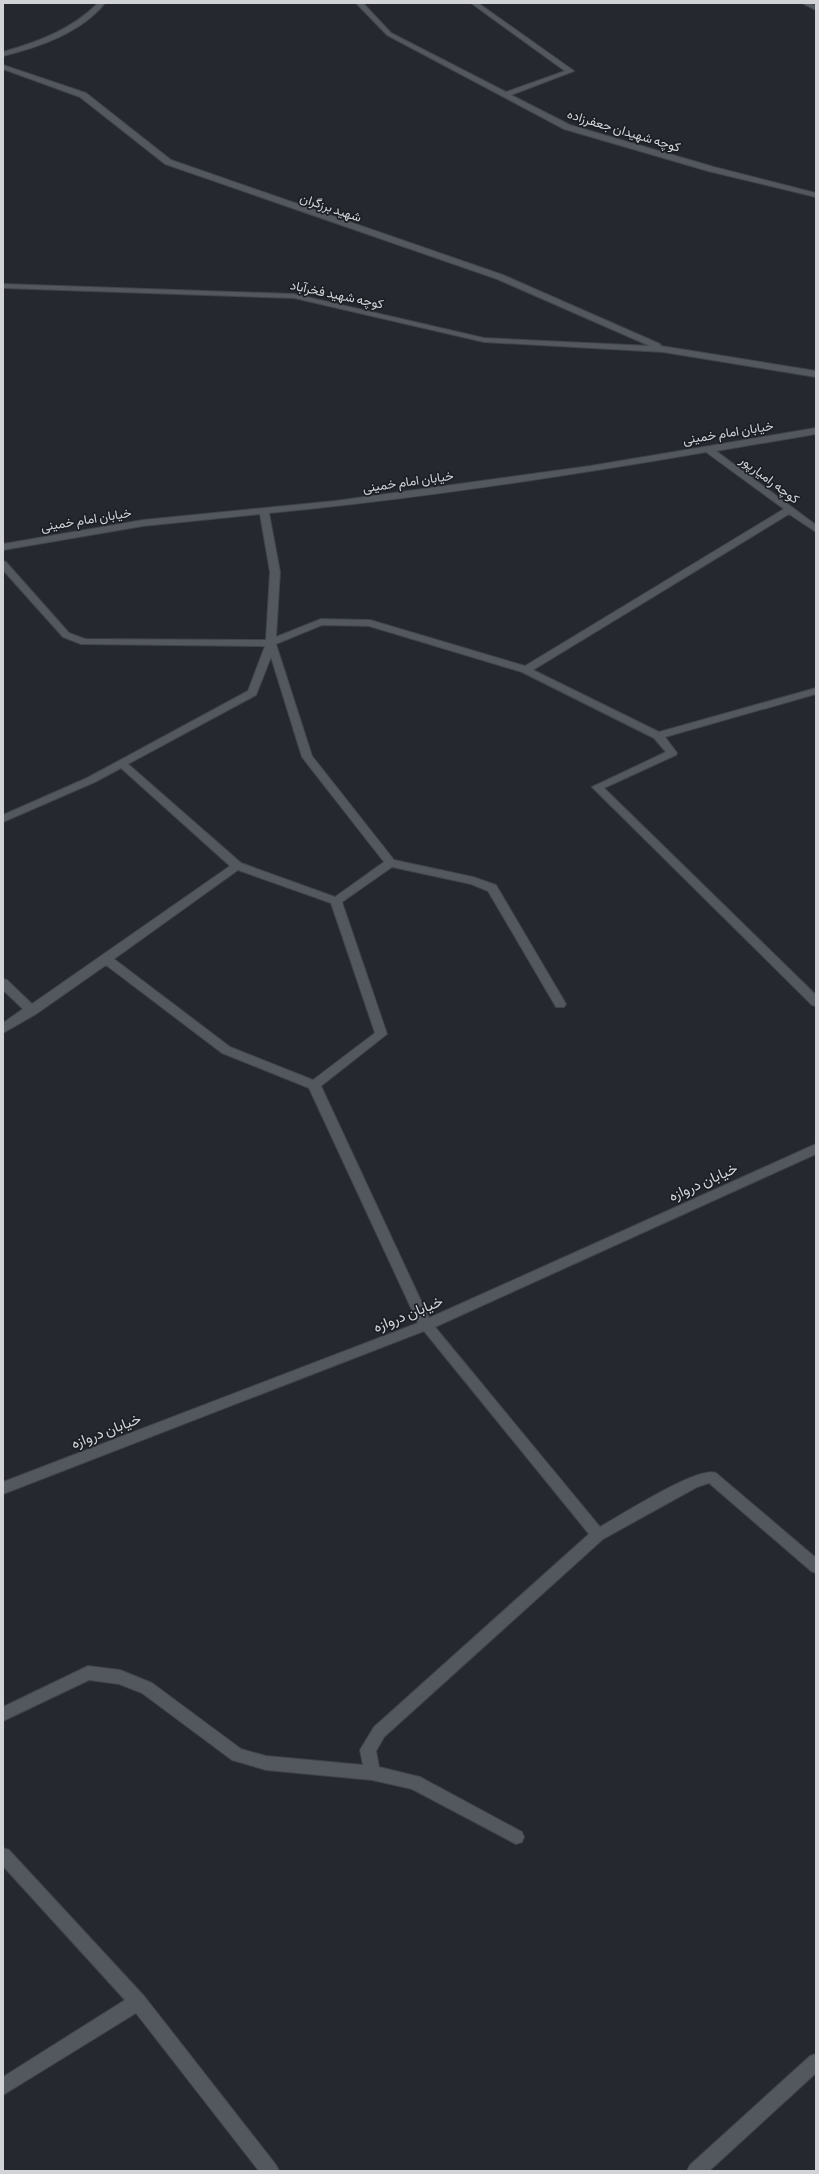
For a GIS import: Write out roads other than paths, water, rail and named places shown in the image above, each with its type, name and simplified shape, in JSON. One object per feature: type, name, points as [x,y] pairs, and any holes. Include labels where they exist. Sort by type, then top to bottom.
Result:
[{"type":"street","points":[[3,54],[65,31],[102,3]]},
{"type":"street","name":"کوچه شهیدان جعفرزاده","points":[[359,3],[389,34],[567,127],[711,169],[816,194]]},
{"type":"street","points":[[474,3],[570,71],[505,95]]},
{"type":"street","points":[[805,3],[816,8]]},
{"type":"street","name":"شهید برزگران","points":[[3,67],[83,95],[168,162],[500,277],[663,349]]},
{"type":"street","name":"کوچه شهید فخرآباد","points":[[3,286],[294,296],[484,340],[663,349]]},
{"type":"street","points":[[663,349],[816,374]]},
{"type":"street","name":"خیابان امام خمینی","points":[[3,547],[143,523],[343,503],[575,471],[816,431]]},
{"type":"street","name":"کوچه رامیارپور","points":[[708,449],[816,529]]},
{"type":"street","points":[[526,670],[790,510]]},
{"type":"street","points":[[3,819],[91,780],[252,693],[271,643],[275,572],[264,511]]},
{"type":"street","points":[[3,539],[20,544]]},
{"type":"street","points":[[3,564],[66,635],[84,642],[271,643],[321,622],[370,623],[526,670],[658,736],[672,753],[597,787],[816,1002]]},
{"type":"street","points":[[271,643],[307,757],[390,863],[473,881],[492,888],[560,1004]]},
{"type":"street","points":[[658,736],[816,691]]},
{"type":"street","points":[[121,763],[238,866],[336,901]]},
{"type":"street","points":[[336,901],[390,863]]},
{"type":"street","points":[[3,1028],[32,1011],[238,866]]},
{"type":"street","points":[[314,1085],[381,1034],[336,901]]},
{"type":"street","points":[[106,959],[226,1050],[314,1085],[426,1325],[598,1534]]},
{"type":"street","points":[[3,983],[32,1011]]},
{"type":"street","name":"خیابان دروازه","points":[[3,1488],[426,1325],[816,1149]]},
{"type":"street","points":[[372,1773],[368,1750],[379,1732],[598,1534],[693,1482],[711,1477],[816,1567]]},
{"type":"street","points":[[3,1714],[88,1673],[120,1677],[147,1688],[237,1755],[266,1763],[372,1773],[415,1782],[516,1837]]},
{"type":"street","points":[[3,1856],[138,2002],[270,2171]]},
{"type":"street","points":[[3,2086],[138,2002]]},
{"type":"street","points":[[696,2171],[816,2062]]}]
